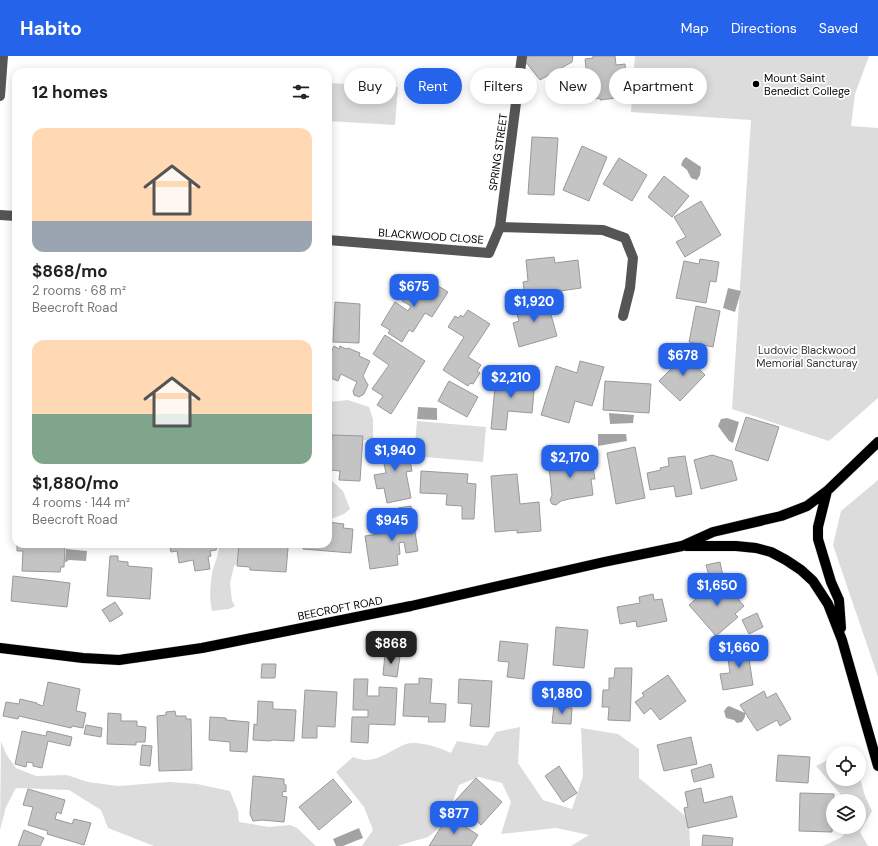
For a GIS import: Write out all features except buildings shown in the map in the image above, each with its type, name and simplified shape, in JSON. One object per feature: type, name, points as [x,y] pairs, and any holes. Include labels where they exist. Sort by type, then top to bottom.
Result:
[{"type":"main road","name":"BEECROFT ROAD","points":[[682,546],[713,532],[781,516],[807,506],[827,491],[878,442]]},
{"type":"main road","name":"BEECROFT ROAD","points":[[827,491],[818,527],[818,539],[831,582],[839,600],[842,640]]},
{"type":"main road","name":"BEECROFT ROAD","points":[[0,648],[76,657],[119,660],[202,648],[411,606],[604,562],[682,546],[736,546],[756,548],[771,552],[801,570],[813,581],[828,604],[842,640],[878,766]]},
{"type":"street","points":[[0,96],[3,56]]},
{"type":"street","name":"SPRING STREET","points":[[500,227],[522,56]]},
{"type":"street","points":[[0,215],[12,216]]},
{"type":"street","points":[[500,227],[602,230],[625,238],[633,258],[630,288],[623,316]]},
{"type":"street","name":"BLACKWOOD CLOSE","points":[[332,240],[489,253],[500,227]]},
{"type":"green space","name":"Ludovic Blackwood Memorial Sancturay","points":[[635,56],[869,56],[855,94],[851,126],[878,128],[878,398],[829,441],[732,409],[751,120],[631,112],[632,104],[707,104],[707,68],[634,68]]},
{"type":"green space","points":[[332,83],[344,84],[344,104],[396,104],[396,87],[398,87],[395,125],[332,121]]},
{"type":"green space","points":[[348,400],[369,407],[373,419],[373,438],[355,442],[332,452],[332,402]]},
{"type":"green space","points":[[417,421],[486,427],[483,462],[414,456]]},
{"type":"green space","points":[[878,480],[878,677],[833,545],[841,511]]},
{"type":"green space","points":[[332,481],[343,491],[350,509],[344,514],[332,518]]},
{"type":"green space","points":[[219,548],[245,548],[242,558],[234,566],[230,583],[232,601],[235,606],[229,609],[212,611],[210,601],[211,585],[213,569]]},
{"type":"green space","points":[[520,727],[518,763],[543,800],[572,809],[583,776],[581,728],[618,734],[639,749],[639,778],[689,819],[690,846],[571,846],[589,835],[556,828],[501,834],[511,802],[502,783],[479,777],[459,785],[442,826],[428,837],[397,846],[362,846],[373,830],[364,807],[336,772],[353,757],[371,760],[411,743],[429,745],[451,753],[457,741],[487,746],[496,732]]},
{"type":"green space","points":[[1,741],[6,754],[16,768],[36,776],[67,775],[88,782],[118,786],[170,782],[197,784],[230,791],[238,811],[239,822],[269,827],[290,825],[297,828],[316,846],[154,846],[108,828],[101,810],[69,790],[16,788],[6,807],[0,830]]},
{"type":"green space","points":[[826,761],[826,777],[816,766]]},
{"type":"green space","points":[[833,786],[862,786],[864,794],[840,794]]},
{"type":"green space","points":[[866,798],[872,811],[866,822]]},
{"type":"green space","points":[[844,834],[861,834],[868,846],[823,846],[842,837]]},
{"type":"shaded area","points":[[686,157],[701,167],[700,175],[697,180],[691,178],[687,170],[681,165]]},
{"type":"shaded area","points":[[728,288],[741,291],[735,312],[723,308]]},
{"type":"shaded area","points":[[418,407],[437,408],[437,420],[417,419]]},
{"type":"shaded area","points":[[609,413],[634,415],[633,423],[610,424]]},
{"type":"shaded area","points":[[727,418],[739,422],[733,443],[729,441],[718,426],[721,419]]},
{"type":"shaded area","points":[[598,434],[626,434],[627,441],[598,446]]},
{"type":"shaded area","points":[[66,549],[87,551],[86,561],[69,560],[65,562]]},
{"type":"shaded area","points":[[729,706],[745,713],[745,717],[742,722],[737,723],[734,720],[726,718],[724,711]]},
{"type":"shaded area","points":[[359,828],[363,838],[343,846],[336,846],[333,839]]},
{"type":"place","name":"Mount Saint Benedict College","points":[[756,84]]}]
